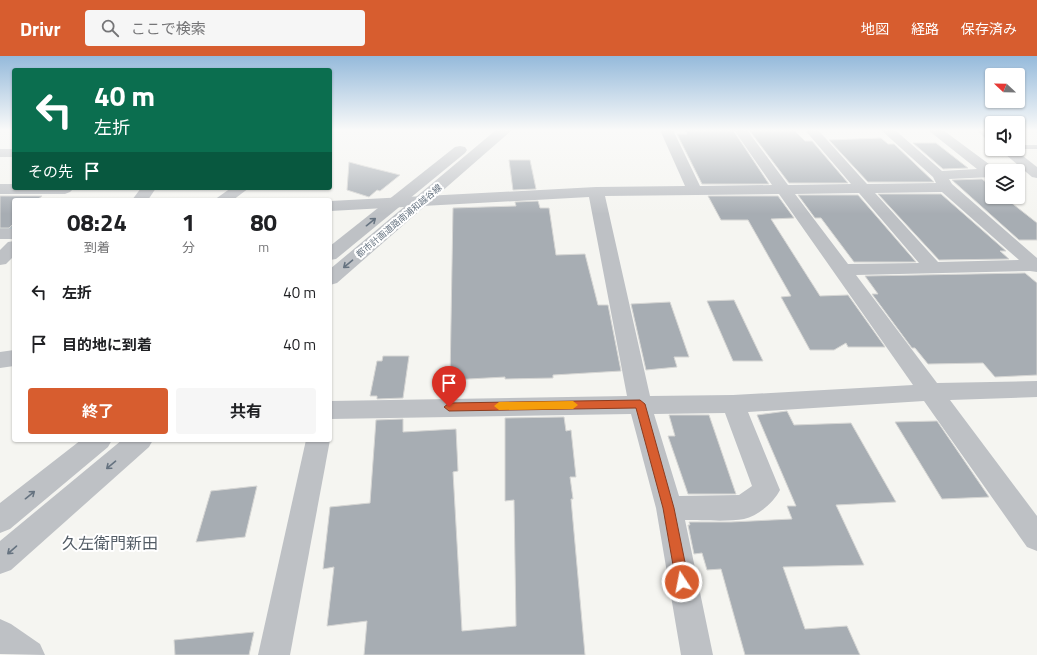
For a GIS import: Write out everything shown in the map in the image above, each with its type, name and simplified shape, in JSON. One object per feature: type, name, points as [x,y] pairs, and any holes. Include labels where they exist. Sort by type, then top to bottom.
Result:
[{"type":"street","name":"都市計画道路南浦和越谷線","points":[[332,253],[449,158]]},
{"type":"street","name":"都市計画道路南浦和越谷線","points":[[332,277],[473,158]]},
{"type":"street","points":[[679,158],[695,191]]},
{"type":"street","points":[[760,158],[1037,538]]},
{"type":"street","points":[[836,158],[933,267]]},
{"type":"street","points":[[918,158],[1036,266]]},
{"type":"street","points":[[972,158],[985,168]]},
{"type":"street","points":[[1017,158],[1036,173]]},
{"type":"street","points":[[1025,172],[1036,173]]},
{"type":"street","points":[[332,206],[596,192],[863,188],[943,181],[985,174]]},
{"type":"street","points":[[0,189],[12,190]]},
{"type":"street","points":[[21,190],[62,192]]},
{"type":"street","points":[[225,198],[239,190]]},
{"type":"street","points":[[596,192],[640,404],[668,508],[697,655]]},
{"type":"street","points":[[0,234],[12,234]]},
{"type":"street","points":[[0,260],[12,248]]},
{"type":"street","points":[[842,270],[1036,266]]},
{"type":"street","points":[[0,360],[12,358]]},
{"type":"street","points":[[332,410],[640,404],[733,404],[931,392],[1037,389]]},
{"type":"street","points":[[668,508],[744,507],[767,490],[733,404]]},
{"type":"street","points":[[32,532],[1,518],[96,442]]},
{"type":"street","points":[[0,560],[138,442]]},
{"type":"street","points":[[274,655],[318,442]]},
{"type":"street","points":[[0,635],[29,655]]},
{"type":"building","points":[[689,158],[752,158],[769,184],[702,184]]},
{"type":"building","points":[[770,158],[827,158],[848,183],[789,183]]},
{"type":"building","points":[[846,158],[909,158],[934,182],[868,182]]},
{"type":"building","points":[[930,158],[955,158],[968,168],[943,169]]},
{"type":"building","points":[[509,160],[530,160],[536,189],[513,190]]},
{"type":"building","points":[[349,162],[400,175],[380,191],[377,190],[369,197],[347,190]]},
{"type":"building","points":[[982,179],[985,181],[985,204],[1013,204],[1037,223],[1037,240],[1019,240],[952,180]]},
{"type":"building","points":[[878,194],[941,194],[1006,251],[1000,251],[1009,259],[939,260]]},
{"type":"building","points":[[798,195],[858,195],[916,262],[854,262],[821,218],[815,218]]},
{"type":"building","points":[[0,196],[42,196],[40,198],[12,198],[12,225],[9,228],[0,228]]},
{"type":"building","points":[[708,196],[778,196],[794,218],[771,219],[820,296],[848,295],[885,347],[848,347],[846,343],[834,350],[810,350],[781,297],[791,296],[748,220],[721,220]]},
{"type":"building","points":[[538,201],[540,208],[549,208],[556,255],[585,254],[598,305],[608,305],[621,371],[553,375],[553,378],[505,379],[505,377],[450,380],[453,208],[516,206],[515,202]]},
{"type":"building","points":[[1025,273],[1037,283],[1037,375],[995,377],[983,363],[928,364],[915,348],[912,348],[872,294],[878,294],[865,276]]},
{"type":"building","points":[[734,300],[763,361],[733,361],[707,301]]},
{"type":"building","points":[[670,302],[689,357],[674,357],[677,367],[646,370],[631,304]]},
{"type":"building","points":[[383,356],[409,356],[403,398],[377,399],[377,396],[370,396],[377,361],[382,361]]},
{"type":"building","points":[[787,411],[794,425],[851,423],[896,502],[836,505],[864,565],[783,567],[805,629],[847,626],[860,655],[745,655],[721,569],[707,570],[702,553],[694,554],[688,525],[690,525],[689,522],[731,522],[792,519],[787,506],[796,506],[757,415]]},
{"type":"building","points":[[669,415],[709,415],[736,494],[688,494],[668,436],[675,436]]},
{"type":"building","points":[[564,417],[566,431],[571,430],[576,477],[570,477],[573,499],[571,499],[585,655],[364,655],[367,621],[327,626],[334,567],[323,569],[330,507],[370,503],[376,420],[403,419],[403,432],[456,429],[458,471],[453,472],[462,631],[516,626],[514,500],[505,501],[505,418]]},
{"type":"building","points":[[937,421],[989,497],[942,499],[895,422]]},
{"type":"building","points":[[257,486],[245,537],[196,542],[211,491]]},
{"type":"building","points":[[254,632],[249,655],[175,655],[174,640]]},
{"type":"waterway","points":[[0,229],[12,227]]},
{"type":"slow traffic","points":[[499,406],[573,405]]},
{"type":"district","name":"久左衛門新田","points":[[110,543]]},
{"type":"route","points":[[449,407],[640,404],[668,508],[682,582]]}]
